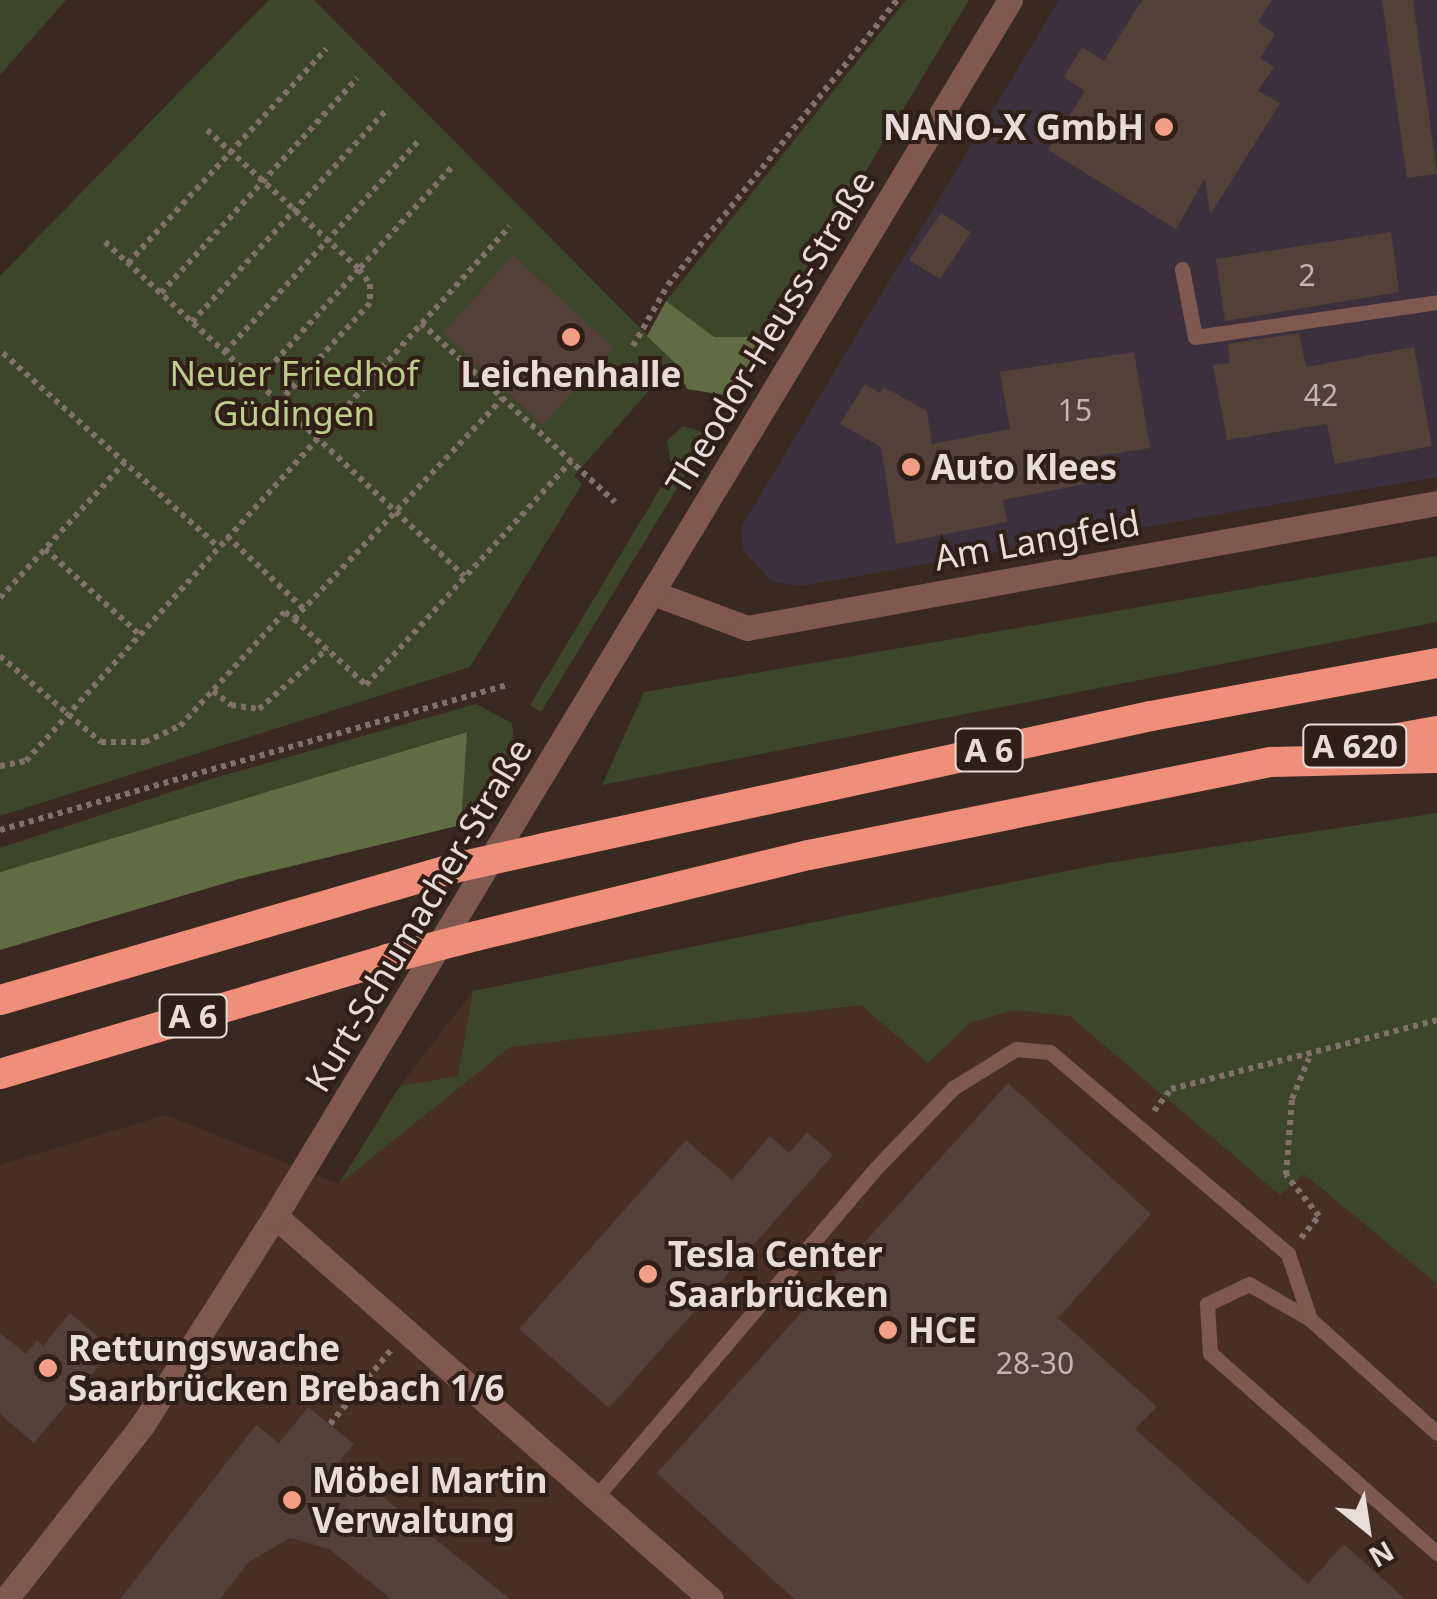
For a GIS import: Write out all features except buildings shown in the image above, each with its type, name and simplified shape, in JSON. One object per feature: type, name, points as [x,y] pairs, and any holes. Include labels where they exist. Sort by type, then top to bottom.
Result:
[{"type":"highway","name":"A 6","points":[[0,1000],[454,868],[1151,716],[1437,663]]},
{"type":"highway","name":"A 620","points":[[1272,762],[1437,731]]},
{"type":"highway","name":"A 6","points":[[0,1074],[387,959],[809,856],[1272,762],[1437,758]]},
{"type":"street","name":"Theodor-Heuss-Straße","points":[[620,649],[1010,0]]},
{"type":"street","name":"Am Langfeld","points":[[654,594],[747,628],[1437,503]]},
{"type":"street","name":"Kurt-Schumacher-Straße","points":[[6,1599],[143,1424],[275,1216],[620,649]]},
{"type":"street","points":[[275,1216],[711,1599]]},
{"type":"lane","points":[[1182,270],[1196,337],[1437,302]]},
{"type":"lane","points":[[596,1496],[877,1167],[985,1063],[1016,1049],[1050,1052],[1288,1254],[1310,1320]]},
{"type":"lane","points":[[1437,1433],[1310,1320],[1249,1284],[1208,1304],[1210,1353],[1437,1553]]},
{"type":"path","points":[[633,346],[668,284],[897,0]]},
{"type":"path","points":[[128,263],[326,48]]},
{"type":"path","points":[[161,293],[357,78]]},
{"type":"path","points":[[192,322],[388,108]]},
{"type":"path","points":[[207,130],[370,284],[370,303],[279,402]]},
{"type":"path","points":[[224,352],[420,139]]},
{"type":"path","points":[[257,382],[450,168]]},
{"type":"path","points":[[0,766],[26,761],[510,226]]},
{"type":"path","points":[[105,242],[464,576]]},
{"type":"path","points":[[421,323],[615,502]]},
{"type":"path","points":[[3,353],[218,546]]},
{"type":"path","points":[[294,620],[502,398]]},
{"type":"path","points":[[0,656],[101,742],[128,745],[180,726],[285,612],[366,685],[571,461]]},
{"type":"path","points":[[2,593],[124,462]]},
{"type":"path","points":[[226,536],[304,609]]},
{"type":"path","points":[[45,548],[138,633]]},
{"type":"path","points":[[213,691],[231,705],[258,709],[327,649]]},
{"type":"path","points":[[0,830],[507,685]]},
{"type":"path","points":[[1140,1130],[1171,1088],[1310,1058],[1437,1020]]},
{"type":"path","points":[[1288,1254],[1319,1216],[1286,1175],[1292,1100],[1310,1058]]},
{"type":"path","points":[[330,1424],[409,1330]]},
{"type":"shaded area","points":[[1059,0],[1437,0],[1437,477],[799,586],[772,582],[743,550],[741,527]]},
{"type":"shaded area","points":[[1437,813],[1437,1599],[0,1599],[0,1165],[166,1115],[339,1184],[400,1086],[473,991],[1107,863]]},
{"type":"green space","points":[[0,0],[66,0],[0,75]]},
{"type":"green space","name":"Neuer Friedhof Güdingen","points":[[269,0],[314,0],[674,362],[574,476],[582,484],[470,667],[0,816],[0,276]]},
{"type":"green space","points":[[906,0],[969,0],[766,337],[714,337],[681,318],[666,301]]},
{"type":"green space","points":[[666,301],[714,337],[766,337],[731,396],[687,389],[674,362],[647,336]]},
{"type":"green space","points":[[683,426],[710,434],[541,712],[530,705],[672,469],[667,441]]},
{"type":"green space","points":[[1437,556],[1437,622],[602,785],[644,692]]},
{"type":"green space","points":[[476,704],[512,723],[515,755],[461,825],[466,732],[0,872],[0,848],[211,779]]},
{"type":"green space","points":[[467,732],[461,825],[239,879],[0,950],[0,872]]},
{"type":"green space","points":[[1437,813],[1437,1284],[1304,1174],[1280,1195],[1070,1016],[1013,1010],[970,1023],[928,1063],[861,1005],[510,1047],[339,1184],[400,1086],[458,1076],[473,991],[1107,863]]},
{"type":"place","name":"NANO-X GmbH","points":[[1164,127]]},
{"type":"place","name":"Leichenhalle","points":[[571,337]]},
{"type":"place","name":"Auto Klees","points":[[911,467]]},
{"type":"place","name":"Tesla Center Saarbrücken","points":[[648,1274]]},
{"type":"place","name":"HCE","points":[[888,1330]]},
{"type":"place","name":"Rettungswache Saarbrücken Brebach 1/6","points":[[48,1368]]},
{"type":"place","name":"Möbel Martin Verwaltung","points":[[292,1500]]}]
